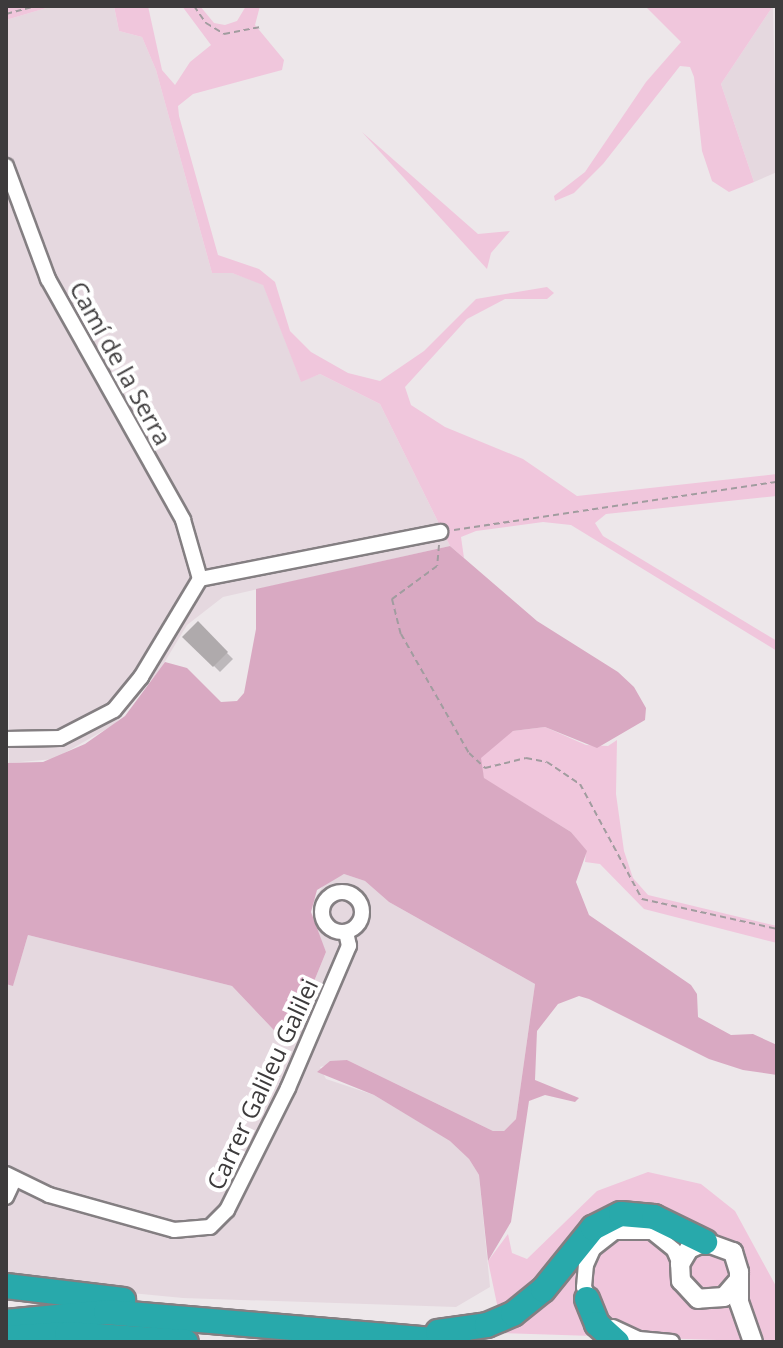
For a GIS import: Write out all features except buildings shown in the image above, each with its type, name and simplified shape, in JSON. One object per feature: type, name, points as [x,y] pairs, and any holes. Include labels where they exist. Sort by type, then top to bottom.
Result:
[{"type":"highway","points":[[403,1336],[471,1329],[513,1314],[543,1290],[593,1228],[621,1214],[654,1217],[705,1242]]},
{"type":"highway","points":[[6,1286],[153,1303],[219,1320]]},
{"type":"highway","points":[[587,1299],[597,1324],[617,1342]]},
{"type":"highway","points":[[6,1309],[219,1320],[459,1342]]},
{"type":"highway","points":[[6,1322],[106,1312]]},
{"type":"highway","points":[[6,1338],[120,1337],[186,1342]]},
{"type":"highway","points":[[95,1342],[120,1337]]},
{"type":"main road","points":[[705,1242],[733,1252],[752,1342],[733,1314],[715,1301],[698,1299],[685,1288],[680,1264],[689,1249],[705,1242]]},
{"type":"main road","points":[[715,1301],[737,1282]]},
{"type":"street","name":"Camí de la Serra","points":[[6,166],[48,279],[183,520],[200,579]]},
{"type":"street","points":[[6,739],[60,738],[114,710],[141,677],[200,579],[440,532]]},
{"type":"street","name":"Carrer Galileu Galilei","points":[[10,1177],[174,1230],[210,1227],[227,1210],[288,1088],[349,946],[346,932]]},
{"type":"street","points":[[6,1197],[10,1177]]},
{"type":"street","points":[[672,1342],[627,1336],[603,1320],[587,1299],[584,1274],[590,1255],[615,1232],[652,1232],[674,1250],[680,1264]]},
{"type":"path","points":[[6,14],[35,6]]},
{"type":"path","points":[[194,6],[206,23],[224,34],[260,27]]},
{"type":"path","points":[[777,482],[440,532],[437,566],[392,599],[401,634],[440,697],[452,726],[485,768],[526,758],[547,762],[580,784],[642,899],[777,929]]},
{"type":"shaded area","points":[[6,6],[53,6],[6,20]]},
{"type":"shaded area","points":[[53,6],[114,6],[119,31],[142,37],[156,70],[212,273],[232,273],[263,284],[301,381],[320,374],[380,404],[450,546],[223,597],[187,625],[161,668],[115,724],[54,759],[9,763],[6,20]]},
{"type":"shaded area","points":[[114,6],[148,6],[162,70],[175,85],[190,62],[211,45],[182,6],[200,6],[214,23],[225,25],[237,21],[246,6],[260,6],[255,25],[284,60],[282,70],[193,94],[178,106],[179,116],[218,255],[259,269],[275,282],[290,331],[311,352],[348,373],[380,381],[424,351],[476,299],[547,287],[554,293],[547,299],[505,299],[467,319],[405,387],[411,405],[445,427],[523,459],[577,496],[777,474],[777,496],[606,514],[595,523],[603,536],[777,641],[777,651],[571,525],[543,522],[476,531],[461,537],[464,558],[450,546],[380,404],[320,374],[301,382],[263,285],[232,273],[212,273],[156,70],[142,37],[119,31]]},
{"type":"shaded area","points":[[645,6],[773,6],[721,84],[754,182],[729,192],[712,181],[702,151],[694,77],[690,67],[680,66],[603,164],[574,193],[555,201],[554,196],[585,172],[646,82],[681,42]]},
{"type":"shaded area","points":[[773,6],[777,172],[754,182],[721,84]]},
{"type":"shaded area","points":[[362,132],[478,234],[510,231],[491,253],[487,269]]},
{"type":"shaded area","points":[[450,546],[537,621],[618,672],[634,687],[646,708],[645,720],[597,748],[545,727],[513,731],[481,758],[484,778],[571,832],[587,851],[576,882],[589,915],[691,985],[697,994],[698,1017],[731,1035],[753,1034],[777,1045],[777,1075],[743,1070],[709,1059],[589,999],[579,996],[558,1004],[537,1031],[535,1080],[579,1098],[575,1102],[545,1095],[529,1101],[511,1222],[488,1261],[479,1175],[469,1159],[450,1141],[374,1095],[317,1072],[330,1061],[347,1060],[493,1131],[504,1131],[516,1119],[535,984],[389,902],[365,881],[344,874],[317,890],[311,912],[326,952],[288,1045],[232,986],[28,935],[13,986],[6,984],[6,763],[43,762],[85,744],[125,716],[165,662],[187,668],[221,702],[237,701],[244,693],[256,629],[256,589]]},
{"type":"shaded area","points":[[545,727],[586,745],[608,746],[617,740],[616,794],[624,851],[633,878],[648,895],[777,926],[777,943],[644,909],[600,864],[585,862],[586,851],[571,832],[484,779],[480,758],[494,742],[513,731]]},
{"type":"shaded area","points":[[344,874],[365,881],[389,902],[535,984],[516,1119],[504,1131],[493,1131],[347,1060],[320,1067],[326,1079],[374,1095],[451,1141],[469,1159],[479,1175],[490,1287],[456,1307],[183,1298],[17,1282],[6,1291],[6,984],[13,985],[28,935],[232,986],[288,1045],[326,952],[312,922],[313,901],[325,883]]},
{"type":"shaded area","points":[[648,1172],[701,1184],[735,1211],[777,1288],[777,1342],[503,1333],[488,1261],[508,1234],[512,1253],[527,1259],[597,1191]]}]
